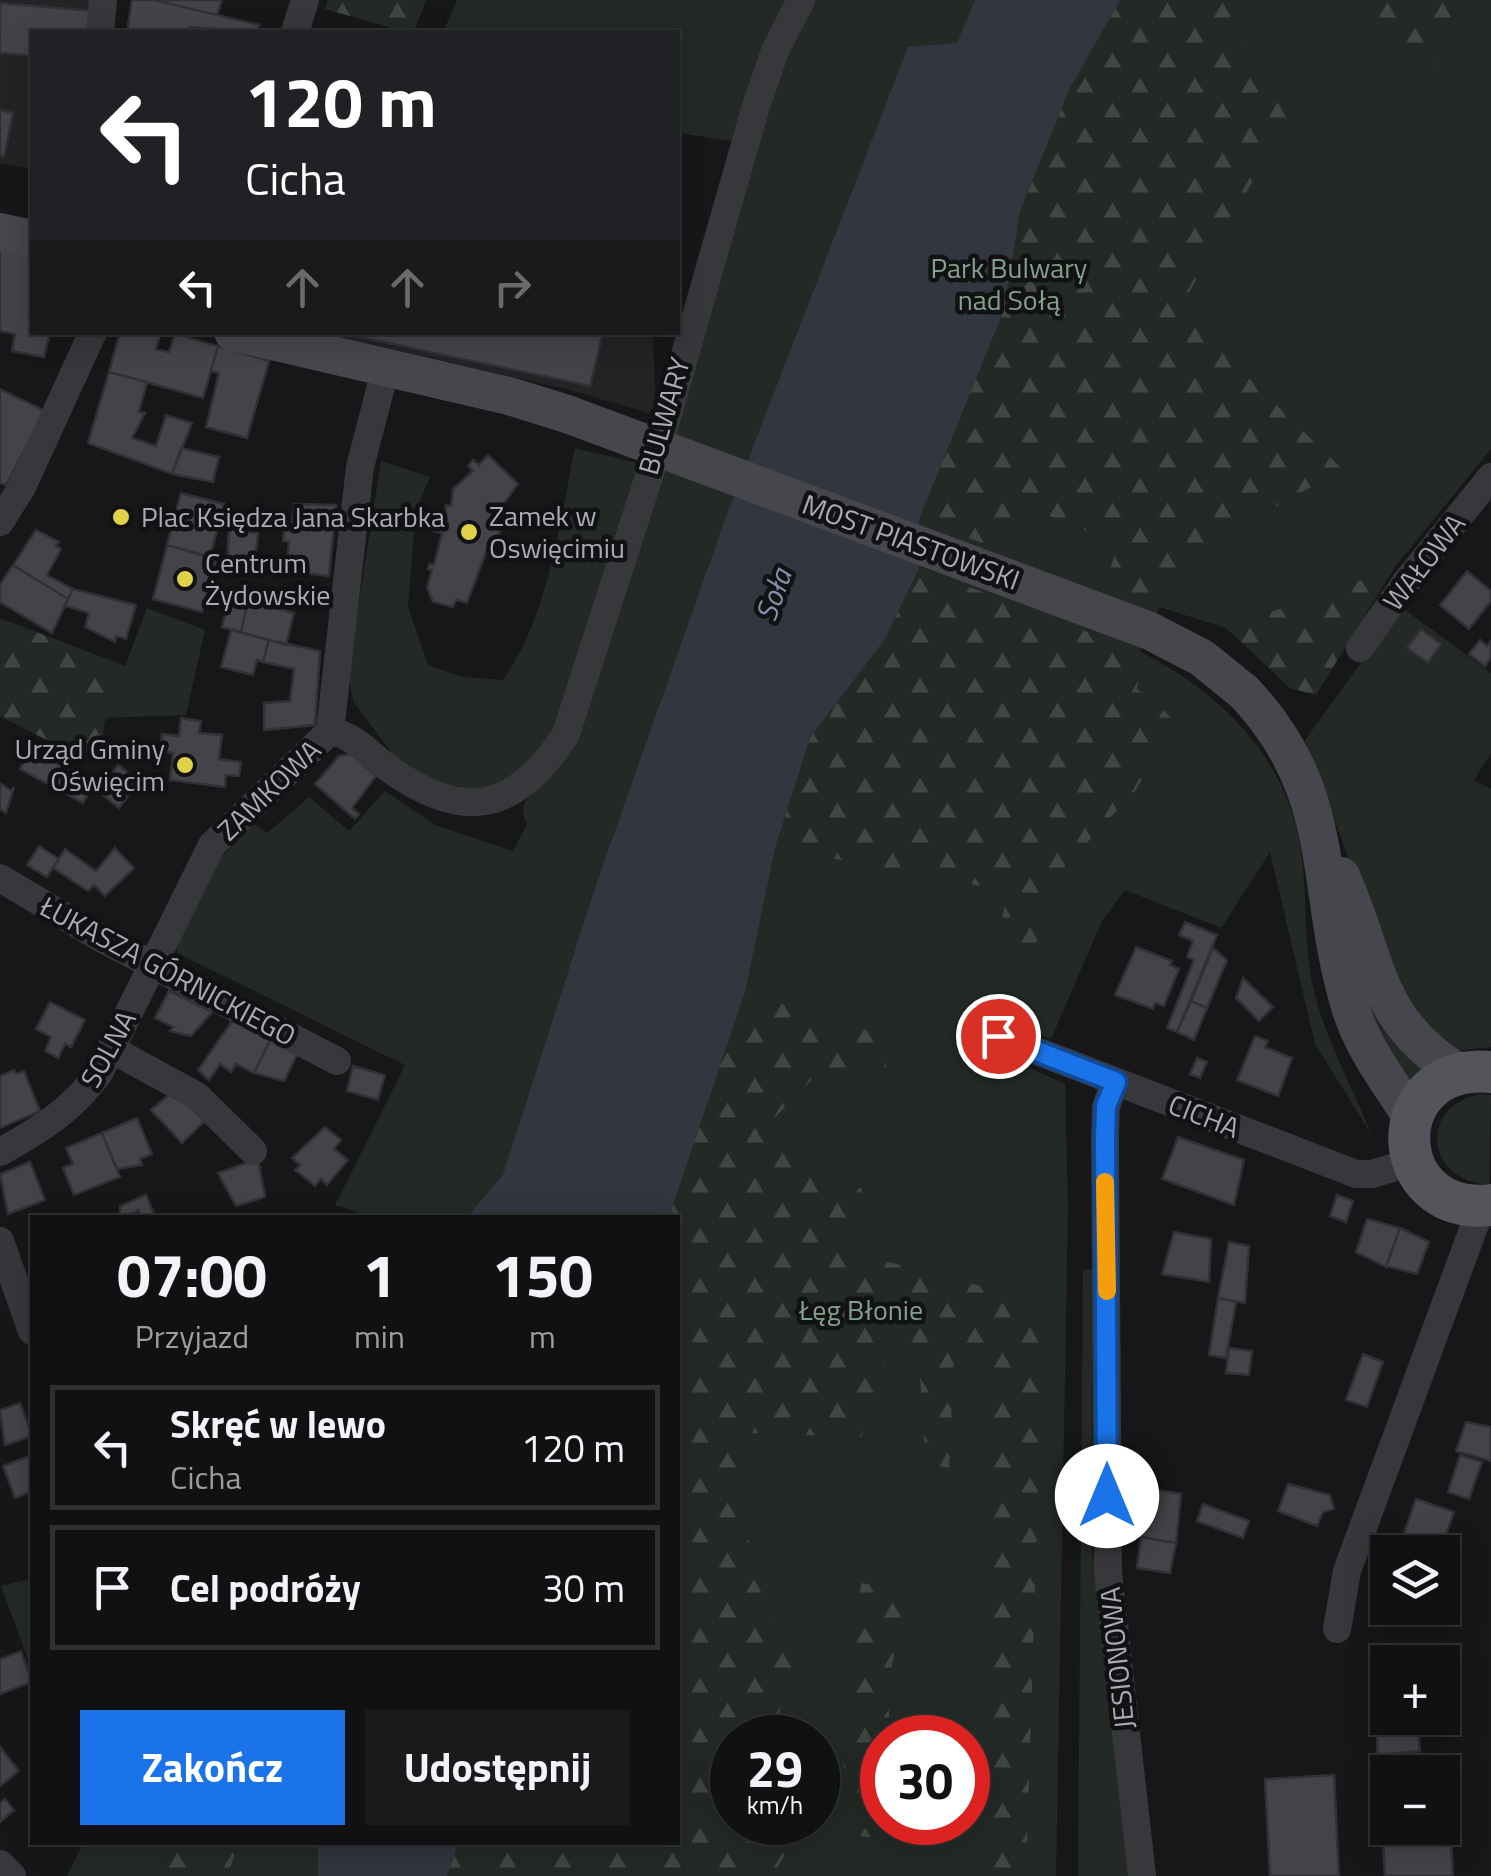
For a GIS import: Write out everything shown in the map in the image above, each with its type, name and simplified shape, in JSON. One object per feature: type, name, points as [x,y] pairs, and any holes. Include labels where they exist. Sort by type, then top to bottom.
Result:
[{"type":"main road","points":[[1475,1072],[1436,1084],[1412,1116],[1408,1139],[1412,1162],[1422,1181],[1439,1196],[1483,1206]]},
{"type":"street","points":[[100,30],[103,0]]},
{"type":"street","points":[[297,30],[305,0]]},
{"type":"street","name":"BULWARY","points":[[330,731],[351,738],[390,770],[446,800],[482,804],[502,798],[519,791],[549,761],[566,734],[660,442],[756,106],[775,51],[801,0]]},
{"type":"street","points":[[0,232],[30,240]]},
{"type":"street","points":[[0,522],[22,487],[93,335]]},
{"type":"street","name":"MOST PIASTOWSKI","points":[[246,335],[386,366],[567,414],[1150,631],[1202,658],[1244,692],[1292,752],[1319,828]]},
{"type":"street","name":"ZAMKOWA","points":[[152,966],[212,845],[330,731],[360,467],[386,366]]},
{"type":"street","name":"WAŁOWA","points":[[1360,648],[1406,582],[1491,477]]},
{"type":"street","points":[[1319,828],[1391,1008],[1415,1042],[1475,1072]]},
{"type":"street","points":[[1319,828],[1339,966],[1350,1006],[1370,1054],[1412,1116]]},
{"type":"street","name":"ŁUKASZA GÓRNICKIEGO","points":[[0,878],[152,966],[336,1062]]},
{"type":"street","name":"SOLNA","points":[[0,1152],[62,1116],[80,1099],[111,1049],[152,966]]},
{"type":"street","name":"CICHA","points":[[998,1036],[1356,1174],[1372,1174],[1412,1162]]},
{"type":"street","points":[[111,1049],[197,1096],[253,1151]]},
{"type":"street","name":"JESIONOWA","points":[[1116,1082],[1106,1106],[1105,1138],[1108,1572],[1142,1876]]},
{"type":"street","points":[[1337,1629],[1347,1570],[1483,1206]]},
{"type":"street","points":[[0,1241],[30,1324]]},
{"type":"street","points":[[0,1864],[12,1876]]},
{"type":"shaded area","points":[[0,0],[109,0],[105,30],[30,30],[30,169],[0,163]]},
{"type":"shaded area","points":[[331,335],[653,335],[656,415],[566,389]]},
{"type":"green space","points":[[328,0],[426,0],[415,30],[399,30],[325,9]]},
{"type":"green space","name":"Park Bulwary nad Sołą","points":[[457,0],[1491,0],[1485,10],[1491,13],[1491,449],[1394,568],[1226,628],[1159,607],[1016,944],[1033,952],[1058,874],[1136,790],[1176,721],[1137,689],[1143,653],[1197,686],[1221,706],[1262,752],[1278,779],[1299,840],[1314,992],[1371,1134],[1315,1044],[1270,852],[1221,928],[1125,890],[1102,921],[1051,1039],[985,1017],[974,1042],[1065,1084],[1068,1207],[1056,1876],[470,1876],[680,1845],[680,1215],[360,1215],[335,1205],[405,1065],[177,953],[178,940],[217,862],[252,823],[267,833],[309,797],[349,831],[385,791],[435,825],[513,851],[527,824],[523,808],[526,801],[553,772],[745,143],[680,133],[680,30],[444,30]],"holes":[[[1268,397],[1342,470],[1218,537]]]},
{"type":"green space","points":[[1120,0],[1260,0],[1232,64],[1296,105],[1179,310],[1343,470],[1218,537],[1144,602],[1104,588],[1118,544],[1023,505],[998,549],[919,519],[1004,310],[1020,211],[1069,90]]},
{"type":"green space","points":[[1330,0],[1491,0],[1491,13],[1462,5],[1435,66]]},
{"type":"green space","points":[[575,448],[641,464],[554,733],[514,779],[484,791],[453,791],[400,764],[353,701],[348,672],[381,461],[430,477],[416,510],[408,607],[428,665],[462,677],[503,680],[519,654],[542,598]]},
{"type":"green space","points":[[919,568],[1143,653],[1137,689],[1176,721],[1136,790],[1058,874],[1033,953],[998,937],[1008,891],[775,848],[810,738],[885,639]]},
{"type":"green space","points":[[1394,568],[1316,695],[1290,688],[1226,628]]},
{"type":"green space","points":[[1401,607],[1491,673],[1491,753],[1474,780],[1491,789],[1491,1047],[1454,1051],[1404,1009],[1305,740]]},
{"type":"green space","points":[[147,608],[205,630],[186,715],[103,718],[115,662],[125,666]]},
{"type":"green space","points":[[0,618],[115,662],[101,744],[80,757],[0,716]]},
{"type":"green space","points":[[1340,905],[1428,1062],[1406,1095],[1373,1040]]},
{"type":"green space","name":"Łęg Błonie","points":[[745,992],[890,1038],[885,1073],[821,1070],[758,1135],[862,1189],[848,1251],[1044,1303],[1026,1876],[967,1876],[994,1845],[993,1362],[954,1355],[949,1468],[926,1463],[918,1348],[892,1346],[861,1437],[747,1433],[741,1489],[754,1579],[795,1654],[780,1715],[710,1715],[710,1845],[785,1845],[786,1853],[772,1876],[447,1876],[457,1845],[680,1845],[680,1215],[670,1215]]},
{"type":"green space","points":[[1491,1095],[1489,1184],[1468,1180],[1452,1171],[1437,1142],[1447,1112],[1461,1101]]},
{"type":"green space","points":[[1093,1269],[1092,1549],[1128,1876],[1078,1876],[1083,1270]]},
{"type":"green space","points":[[30,1579],[30,1666],[1,1586]]},
{"type":"green space","points":[[861,1583],[907,1592],[887,1689],[889,1715],[860,1715],[860,1836],[842,1757]]},
{"type":"green space","points":[[82,1845],[169,1845],[159,1876],[67,1876]]},
{"type":"green space","points":[[169,1845],[238,1845],[227,1876],[159,1876]]},
{"type":"green space","points":[[238,1845],[318,1845],[318,1876],[227,1876]]},
{"type":"water","name":"Soła","points":[[975,0],[1120,0],[1069,90],[1020,211],[1004,310],[919,519],[919,568],[885,639],[810,738],[775,848],[745,992],[670,1215],[469,1215],[503,1175],[597,882],[727,514],[908,47],[957,43]]},
{"type":"water","points":[[318,1845],[457,1845],[447,1876],[318,1876]]},
{"type":"building","points":[[132,0],[154,0],[259,25],[258,30],[127,30]]},
{"type":"building","points":[[154,0],[222,0],[217,15]]},
{"type":"building","points":[[0,3],[93,11],[91,30],[30,30],[30,56],[0,53]]},
{"type":"building","points":[[0,110],[13,113],[4,157],[0,156]]},
{"type":"building","points":[[0,250],[30,257],[30,335],[49,335],[44,357],[12,351],[15,334],[0,331]]},
{"type":"building","points":[[119,335],[160,335],[156,349],[169,352],[175,335],[218,346],[203,398],[109,372]]},
{"type":"building","points":[[350,335],[602,335],[590,386]]},
{"type":"building","points":[[218,346],[269,361],[247,438],[206,427],[219,373],[211,371]]},
{"type":"building","points":[[109,372],[147,382],[139,412],[145,413],[132,438],[156,446],[166,415],[192,423],[172,474],[88,443]]},
{"type":"building","points":[[0,389],[45,411],[6,485],[0,483]]},
{"type":"building","points":[[181,448],[219,457],[213,482],[172,474]]},
{"type":"building","name":"Zamek w Oswięcimiu","points":[[488,455],[518,484],[493,518],[503,521],[495,549],[488,547],[467,603],[456,600],[453,607],[433,602],[427,588],[432,570],[428,569],[429,564],[434,565],[442,533],[434,531],[435,527],[444,530],[446,505],[451,506],[453,489],[473,471],[468,466],[473,460],[479,465]]},
{"type":"building","points":[[181,493],[224,504],[210,557],[167,545]]},
{"type":"building","points":[[294,504],[336,505],[329,576],[286,571],[289,542],[283,541],[284,530],[291,530]]},
{"type":"building","points":[[229,529],[258,533],[254,570],[227,566]]},
{"type":"building","points":[[36,530],[59,542],[56,546],[61,549],[47,575],[73,589],[68,599],[13,565]]},
{"type":"building","name":"Centrum Żydowskie","points":[[167,545],[216,559],[202,612],[153,599]]},
{"type":"building","points":[[13,565],[68,599],[52,633],[0,602],[0,584]]},
{"type":"building","points":[[1467,571],[1491,591],[1491,601],[1469,629],[1440,605]]},
{"type":"building","points":[[73,589],[136,605],[126,639],[116,636],[115,642],[85,627],[89,613],[65,606]]},
{"type":"building","points":[[231,589],[250,592],[241,632],[222,627]]},
{"type":"building","points":[[248,601],[294,613],[286,645],[241,632]]},
{"type":"building","points":[[1421,629],[1441,644],[1428,663],[1407,648]]},
{"type":"building","points":[[231,630],[269,640],[263,662],[257,660],[253,675],[221,667]]},
{"type":"building","points":[[269,640],[320,651],[315,725],[264,730],[264,703],[290,701],[294,669],[263,662]]},
{"type":"building","points":[[1480,640],[1487,646],[1491,641],[1491,658],[1485,666],[1469,654]]},
{"type":"building","points":[[181,718],[201,721],[199,733],[222,735],[219,759],[241,762],[239,776],[226,775],[225,787],[170,780],[173,753],[160,751],[162,734],[179,736]]},
{"type":"building","points":[[30,749],[94,784],[83,803],[20,769]]},
{"type":"building","points":[[351,754],[376,776],[352,808],[359,814],[355,819],[315,784],[339,756]]},
{"type":"building","points":[[118,765],[139,781],[119,808],[99,792]]},
{"type":"building","points":[[0,783],[11,791],[14,787],[6,813],[0,809]]},
{"type":"building","points":[[39,846],[59,859],[47,877],[27,865]]},
{"type":"building","points":[[115,848],[134,868],[105,896],[94,885],[88,891],[53,868],[65,849],[96,871]]},
{"type":"building","points":[[1185,922],[1217,935],[1177,1032],[1167,1028],[1194,960],[1187,957],[1193,941],[1179,935]]},
{"type":"building","points":[[1136,947],[1172,961],[1170,965],[1179,969],[1164,1006],[1155,1003],[1153,1009],[1115,995]]},
{"type":"building","points":[[1213,948],[1227,960],[1207,1008],[1191,1001]]},
{"type":"building","points":[[1243,978],[1273,1007],[1259,1021],[1236,998]]},
{"type":"building","points":[[169,991],[212,1012],[191,1036],[170,1031],[173,1027],[155,1018]]},
{"type":"building","points":[[1191,1001],[1207,1008],[1194,1040],[1177,1032]]},
{"type":"building","points":[[50,1002],[85,1020],[71,1047],[65,1044],[58,1058],[45,1051],[51,1037],[36,1029]]},
{"type":"building","points":[[233,1020],[270,1040],[254,1073],[236,1064],[231,1072],[220,1064],[209,1080],[198,1070]]},
{"type":"building","points":[[1255,1036],[1268,1041],[1265,1047],[1292,1058],[1278,1096],[1237,1080]]},
{"type":"building","points":[[270,1040],[297,1055],[284,1081],[254,1073]]},
{"type":"building","points":[[1197,1058],[1207,1062],[1200,1078],[1190,1074]]},
{"type":"building","points":[[353,1066],[385,1075],[378,1100],[347,1091]]},
{"type":"building","points":[[14,1070],[16,1074],[24,1071],[40,1111],[0,1128],[0,1076]]},
{"type":"building","points":[[176,1089],[208,1118],[182,1143],[151,1110]]},
{"type":"building","points":[[137,1118],[152,1154],[140,1159],[142,1165],[117,1169],[102,1133]]},
{"type":"building","points":[[325,1127],[341,1140],[334,1149],[348,1160],[327,1185],[321,1179],[315,1186],[295,1170],[300,1165],[292,1158]]},
{"type":"building","points":[[102,1133],[120,1177],[74,1195],[63,1168],[73,1164],[66,1148]]},
{"type":"building","points":[[1178,1137],[1244,1160],[1234,1205],[1162,1179]]},
{"type":"building","points":[[258,1159],[265,1197],[236,1206],[218,1173]]},
{"type":"building","points":[[30,1162],[45,1200],[8,1214],[0,1174]]},
{"type":"building","points":[[146,1195],[155,1215],[140,1215],[139,1210],[120,1215],[120,1206]]},
{"type":"building","points":[[1337,1195],[1353,1201],[1346,1222],[1330,1216]]},
{"type":"building","points":[[1367,1219],[1400,1228],[1386,1267],[1356,1252]]},
{"type":"building","points":[[1400,1228],[1429,1242],[1417,1274],[1386,1266]]},
{"type":"building","points":[[1174,1232],[1211,1239],[1209,1282],[1162,1274]]},
{"type":"building","points":[[1229,1242],[1249,1246],[1245,1303],[1218,1298]]},
{"type":"building","points":[[1218,1298],[1236,1302],[1226,1358],[1209,1355]]},
{"type":"building","points":[[1229,1348],[1252,1351],[1249,1375],[1226,1373]]},
{"type":"building","points":[[1363,1354],[1383,1362],[1367,1407],[1346,1400]]},
{"type":"building","points":[[20,1403],[30,1437],[5,1445],[0,1410]]},
{"type":"building","points":[[1466,1422],[1491,1427],[1491,1461],[1456,1451]]},
{"type":"building","points":[[1460,1455],[1482,1462],[1469,1499],[1448,1492]]},
{"type":"building","points":[[30,1456],[30,1492],[15,1498],[3,1466]]},
{"type":"building","points":[[1288,1484],[1330,1495],[1334,1509],[1323,1512],[1317,1526],[1278,1511]]},
{"type":"building","points":[[1146,1488],[1181,1494],[1176,1543],[1141,1537]]},
{"type":"building","points":[[1416,1499],[1454,1512],[1446,1535],[1403,1535]]},
{"type":"building","points":[[1203,1504],[1249,1521],[1243,1538],[1197,1521]]},
{"type":"building","points":[[1141,1537],[1176,1543],[1170,1573],[1137,1568]]},
{"type":"building","points":[[21,1651],[30,1683],[0,1694],[0,1659]]},
{"type":"building","points":[[1377,1735],[1419,1735],[1420,1751],[1377,1755]]},
{"type":"building","points":[[0,1747],[19,1771],[0,1786]]},
{"type":"building","points":[[1334,1775],[1339,1876],[1270,1876],[1265,1779]]},
{"type":"building","points":[[5,1799],[14,1810],[0,1822],[0,1803]]},
{"type":"building","points":[[1383,1845],[1451,1845],[1453,1876],[1385,1876]]},
{"type":"slow traffic","points":[[1105,1182],[1107,1291]]},
{"type":"place","name":"Plac Księdza Jana Skarbka","points":[[121,517]]},
{"type":"place","name":"Zamek w Oswięcimiu","points":[[469,532]]},
{"type":"place","name":"Centrum Żydowskie","points":[[185,579]]},
{"type":"place","name":"Urząd Gminy Oświęcim","points":[[185,765]]},
{"type":"route","points":[[998,1036],[1116,1082],[1106,1106],[1105,1138],[1107,1496]]}]
